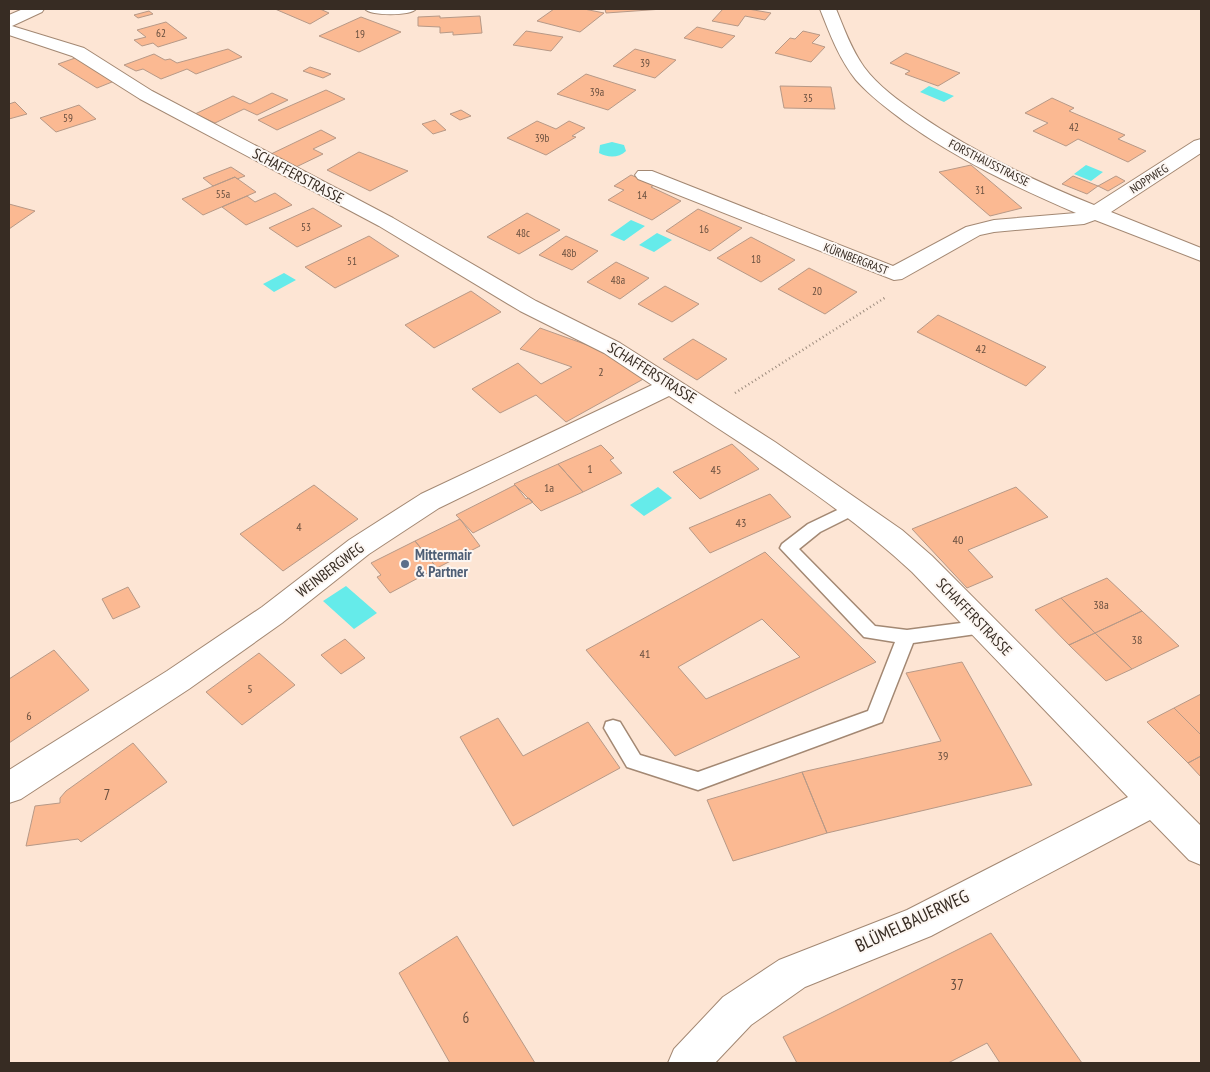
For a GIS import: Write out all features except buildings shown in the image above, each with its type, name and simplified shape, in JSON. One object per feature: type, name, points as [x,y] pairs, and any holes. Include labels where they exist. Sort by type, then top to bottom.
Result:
[{"type":"street","points":[[9,22],[36,9]]},
{"type":"street","points":[[373,9],[408,9]]},
{"type":"street","name":"FORSTHAUSSTRASSE","points":[[828,9],[854,64],[862,76],[874,89],[916,122],[948,142],[1011,176],[1201,255]]},
{"type":"street","name":"SCHAFFERSTRASSE","points":[[9,30],[78,52],[146,95],[386,222],[528,306],[612,348],[710,410],[892,537],[922,564],[1201,849]]},
{"type":"street","name":"NOPPWEG","points":[[1097,212],[1201,145]]},
{"type":"street","name":"KÜRNBERGRAST","points":[[645,175],[894,274],[973,231],[994,226],[1084,218],[1097,212]]},
{"type":"street","name":"WEINBERGWEG","points":[[9,788],[178,680],[272,615],[358,547],[430,501],[671,385]]},
{"type":"street","name":"BLÜMELBAUERWEG","points":[[688,1063],[737,1011],[792,973],[918,923],[1154,801]]},
{"type":"lane","points":[[852,509],[814,528],[788,548],[870,632],[907,638],[984,627]]},
{"type":"lane","points":[[612,728],[634,761],[698,781],[875,716],[896,658],[907,638]]},
{"type":"path","points":[[710,410],[901,288],[894,274]]},
{"type":"water","points":[[929,86],[954,96],[944,102],[920,92]]},
{"type":"water","points":[[612,142],[624,145],[626,151],[620,155],[613,156],[599,153],[600,145]]},
{"type":"water","points":[[1086,165],[1103,172],[1091,181],[1074,174]]},
{"type":"water","points":[[631,220],[645,226],[624,241],[610,235]]},
{"type":"water","points":[[657,233],[672,240],[654,252],[639,245]]},
{"type":"water","points":[[284,273],[296,280],[274,292],[263,284]]},
{"type":"water","points":[[658,487],[672,498],[644,516],[630,505]]},
{"type":"water","points":[[346,586],[377,613],[354,629],[323,601]]},
{"type":"place","name":"Mittermair & Partner","points":[[405,564]]}]
